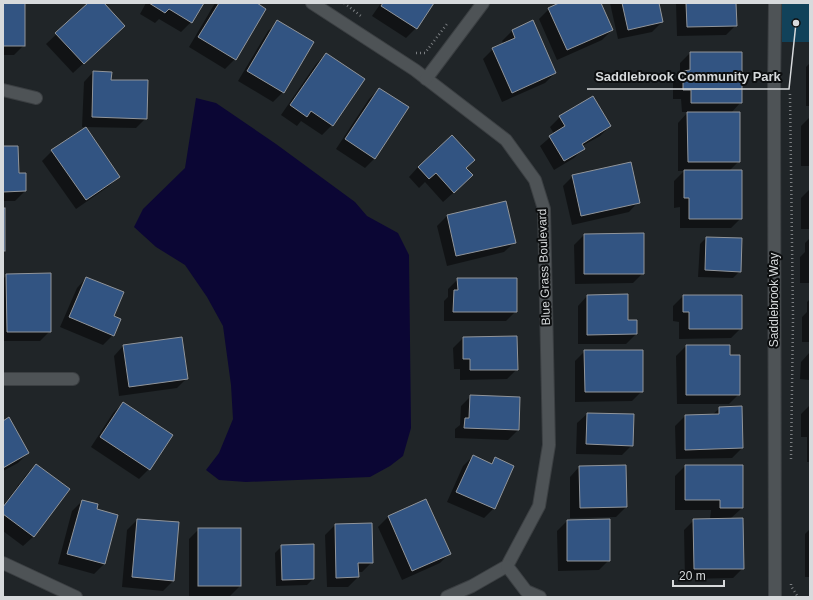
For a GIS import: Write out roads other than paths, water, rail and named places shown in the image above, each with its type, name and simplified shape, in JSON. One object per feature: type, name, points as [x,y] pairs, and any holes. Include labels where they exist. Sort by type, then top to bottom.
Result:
[{"type":"street","name":"Blue Grass Boulevard","points":[[312,3],[415,70],[506,140],[535,180],[544,209],[549,445],[539,506],[507,566]]},
{"type":"street","points":[[426,79],[483,3]]},
{"type":"street","name":"Saddlebrook Way","points":[[775,3],[775,597]]},
{"type":"street","points":[[3,90],[36,98]]},
{"type":"street","points":[[3,379],[74,379]]},
{"type":"street","points":[[3,563],[76,597]]},
{"type":"street","points":[[447,597],[472,586],[507,566],[526,591],[540,597]]},
{"type":"place","name":"Saddlebrook Community Park","points":[[796,23]]}]
